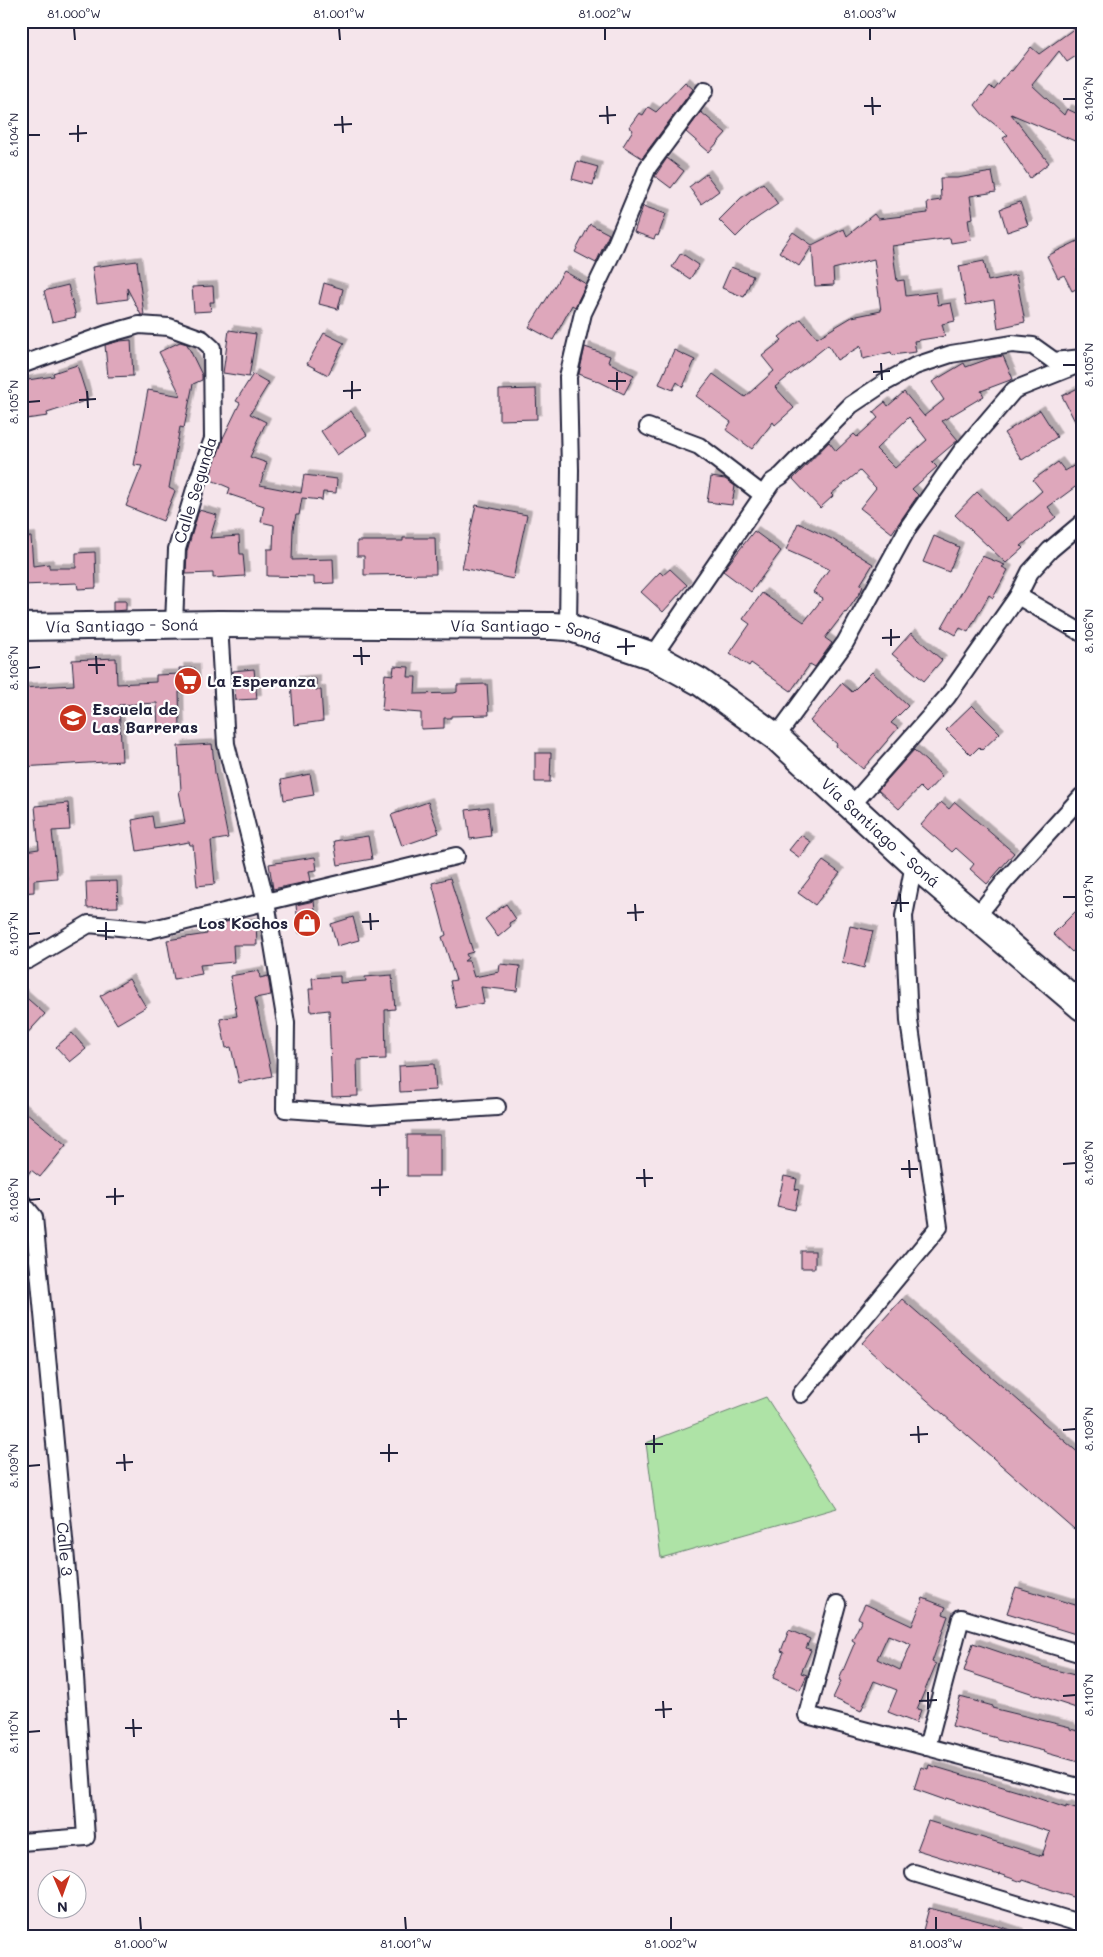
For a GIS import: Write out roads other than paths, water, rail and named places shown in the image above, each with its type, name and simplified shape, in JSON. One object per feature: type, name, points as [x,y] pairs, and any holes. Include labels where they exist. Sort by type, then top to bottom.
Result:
[{"type":"main road","name":"Vía Santiago - Soná","points":[[21,627],[174,624],[522,625],[568,627],[653,656],[700,682],[776,737],[914,864],[1082,1006]]},
{"type":"street","points":[[568,627],[570,470],[568,377],[583,313],[613,251],[648,167],[704,90]]},
{"type":"street","name":"Calle Segunda","points":[[21,365],[107,334],[139,325],[169,327],[202,339],[212,348],[213,439],[195,489],[177,549],[174,624]]},
{"type":"street","points":[[653,656],[772,482],[781,476],[851,405],[884,383],[915,366],[951,354],[1012,344],[1033,346],[1054,362],[1082,358]]},
{"type":"street","points":[[776,737],[845,643],[909,526],[961,452],[1014,390],[1082,363]]},
{"type":"street","points":[[648,427],[700,446],[763,495]]},
{"type":"street","points":[[851,806],[947,697],[1018,596],[1030,572],[1050,550],[1082,523]]},
{"type":"street","points":[[1018,596],[1082,633]]},
{"type":"street","points":[[219,624],[226,744],[266,902],[286,1023],[285,1109],[370,1115],[497,1108]]},
{"type":"street","points":[[977,916],[1005,881],[1082,796]]},
{"type":"street","points":[[21,961],[28,960],[89,924],[149,930],[456,856]]},
{"type":"street","points":[[801,1394],[939,1227],[909,1021],[904,916],[914,864]]},
{"type":"street","name":"Calle 3","points":[[21,1202],[34,1217],[70,1604],[86,1837],[21,1842]]},
{"type":"street","points":[[837,1604],[807,1715],[1082,1788]]},
{"type":"street","points":[[927,1747],[961,1618],[1082,1654]]},
{"type":"street","points":[[914,1873],[1082,1924]]},
{"type":"place","name":"La Esperanza","points":[[188,681]]},
{"type":"place","name":"Escuela de Las Barreras","points":[[73,718]]},
{"type":"place","name":"Los Kochos","points":[[307,923]]}]
